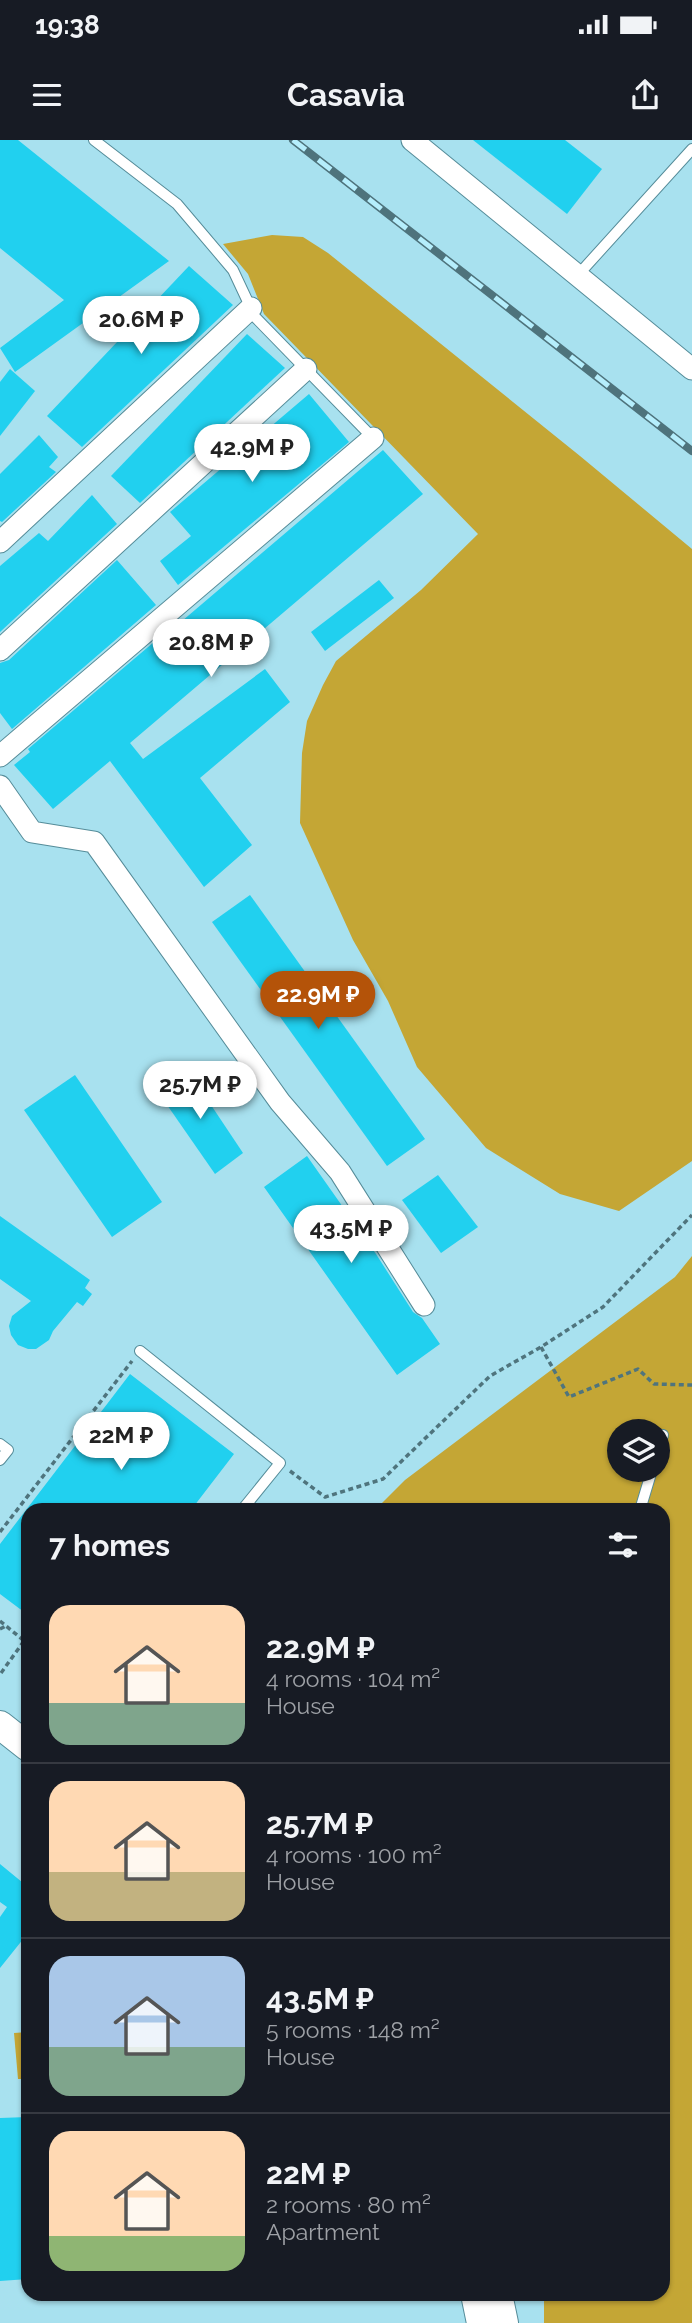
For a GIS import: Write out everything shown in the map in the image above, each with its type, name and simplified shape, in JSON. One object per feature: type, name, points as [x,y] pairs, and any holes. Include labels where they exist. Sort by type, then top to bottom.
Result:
[{"type":"main road","points":[[0,1725],[21,1742]]},
{"type":"main road","points":[[476,2301],[481,2323]]},
{"type":"main road","points":[[499,2301],[504,2323]]},
{"type":"street","points":[[412,140],[692,369]]},
{"type":"street","points":[[0,542],[251,308]]},
{"type":"street","points":[[0,650],[306,369]]},
{"type":"street","points":[[0,756],[373,438]]},
{"type":"street","points":[[0,786],[32,832],[94,842],[280,1102],[340,1172],[424,1305]]},
{"type":"lane","points":[[94,140],[177,204],[233,270],[255,317],[373,438]]},
{"type":"lane","points":[[578,275],[692,149]]},
{"type":"lane","points":[[140,1351],[280,1463],[248,1503]]},
{"type":"lane","points":[[0,1444],[8,1450],[0,1460]]},
{"type":"lane","points":[[642,1503],[649,1482]]},
{"type":"path","points":[[280,1463],[325,1497],[383,1479],[490,1376],[541,1348],[603,1307],[692,1215]]},
{"type":"path","points":[[541,1348],[569,1398],[638,1369],[654,1384],[692,1385]]},
{"type":"path","points":[[22,1503],[140,1351]]},
{"type":"path","points":[[0,1532],[21,1505]]},
{"type":"path","points":[[0,1621],[21,1638]]},
{"type":"path","points":[[0,1629],[6,1626]]},
{"type":"path","points":[[1,1674],[21,1648]]},
{"type":"shaded area","points":[[272,235],[303,237],[328,253],[692,549],[692,1161],[619,1211],[560,1194],[486,1148],[417,1067],[388,1001],[353,940],[300,823],[302,753],[307,721],[336,661],[421,590],[478,534],[264,314],[248,274],[223,244]]},
{"type":"shaded area","points":[[692,1256],[692,2323],[544,2323],[544,2301],[670,2301],[670,1503],[382,1503],[405,1480],[675,1277]]},
{"type":"shaded area","points":[[21,2032],[21,2079],[18,2079],[14,2033]]},
{"type":"building","points":[[0,140],[18,140],[169,261],[15,372],[0,348],[64,300],[0,248]]},
{"type":"building","points":[[473,140],[565,140],[602,169],[567,214]]},
{"type":"building","points":[[189,266],[233,305],[82,447],[47,416]]},
{"type":"building","points":[[247,334],[285,368],[140,503],[111,476]]},
{"type":"building","points":[[10,369],[35,391],[0,436],[0,382]]},
{"type":"building","points":[[309,394],[349,442],[178,585],[160,561],[191,536],[170,512]]},
{"type":"building","points":[[39,435],[58,457],[49,467],[56,472],[2,522],[0,474]]},
{"type":"building","points":[[383,450],[423,494],[130,743],[143,759],[265,669],[290,702],[200,778],[252,845],[204,887],[110,761],[53,809],[14,765],[30,752],[28,749]]},
{"type":"building","points":[[92,495],[117,524],[0,632],[0,566],[39,533],[48,541]]},
{"type":"building","points":[[117,560],[156,605],[12,729],[0,713],[0,663],[9,660]]},
{"type":"building","points":[[379,580],[394,598],[325,651],[311,632]]},
{"type":"building","points":[[250,895],[425,1139],[387,1166],[212,922]]},
{"type":"building","points":[[187,1069],[243,1153],[215,1174],[156,1089]]},
{"type":"building","points":[[75,1075],[162,1202],[112,1237],[24,1110]]},
{"type":"building","points":[[307,1156],[413,1312],[422,1318],[440,1344],[397,1375],[264,1187]]},
{"type":"building","points":[[438,1175],[478,1227],[441,1253],[402,1200]]},
{"type":"building","points":[[0,1216],[90,1280],[85,1288],[92,1294],[83,1306],[77,1302],[53,1331],[49,1340],[36,1349],[18,1345],[11,1335],[9,1326],[12,1316],[31,1301],[0,1279]]},
{"type":"building","points":[[130,1374],[234,1454],[196,1503],[31,1503]]},
{"type":"building","points":[[21,1517],[21,1610],[0,1594],[0,1544]]},
{"type":"building","points":[[0,1864],[21,1881],[21,1942],[0,1968],[0,1917],[7,1907],[0,1902]]},
{"type":"building","points":[[21,2117],[21,2280],[0,2281],[0,2118]]},
{"type":"railway","points":[[293,140],[692,451]]}]
